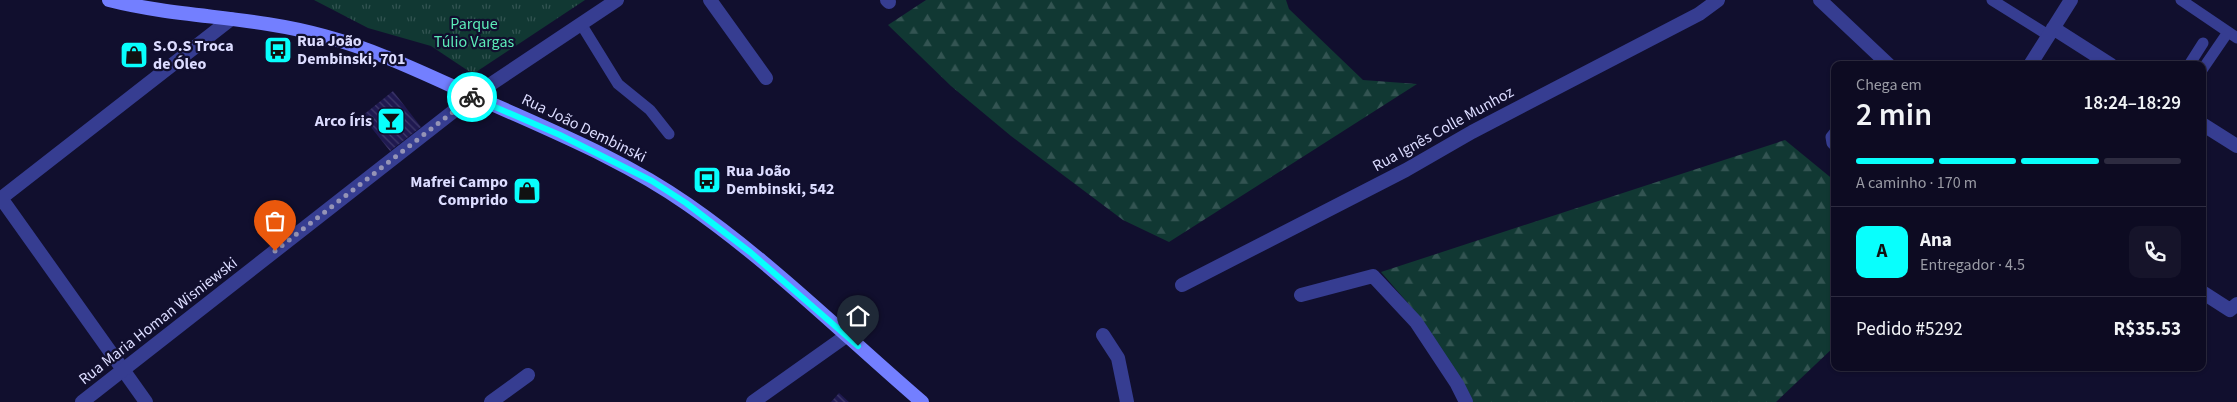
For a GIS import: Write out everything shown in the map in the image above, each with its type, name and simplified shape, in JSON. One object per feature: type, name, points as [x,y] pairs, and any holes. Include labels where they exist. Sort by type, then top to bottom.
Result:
[{"type":"main road","name":"Rua João Dembinski","points":[[109,0],[282,26],[324,36],[392,59],[609,158],[652,181],[686,203],[750,252],[922,402]]},
{"type":"street","name":"Rua Maria Homan Wisniewski","points":[[82,402],[473,96],[617,0]]},
{"type":"street","points":[[710,0],[766,78]]},
{"type":"street","name":"Rua Ignês Colle Munhoz","points":[[1182,285],[1406,170],[1466,135],[1699,14],[1718,0]]},
{"type":"street","points":[[1820,0],[1883,61]]},
{"type":"street","points":[[2033,61],[2071,0]]},
{"type":"street","points":[[146,402],[0,198],[231,19]]},
{"type":"street","points":[[2051,32],[2104,61]]},
{"type":"street","points":[[2206,127],[2237,146]]},
{"type":"street","points":[[1301,296],[1373,276],[1416,322],[1457,384],[1466,402]]},
{"type":"street","points":[[2206,294],[2235,306]]},
{"type":"street","points":[[1103,335],[1118,358],[1127,402]]},
{"type":"street","points":[[753,402],[846,336]]},
{"type":"street","points":[[491,402],[528,375]]},
{"type":"lane","points":[[1992,0],[2051,32]]},
{"type":"lane","points":[[2181,0],[2232,35],[2206,65]]},
{"type":"lane","points":[[581,24],[618,84],[650,110],[669,134]]},
{"type":"lane","points":[[2192,61],[2203,43]]},
{"type":"green space","name":"Parque Túlio Vargas","points":[[314,0],[585,0],[473,74],[431,46],[368,28]]},
{"type":"green space","points":[[926,0],[1286,0],[1289,9],[1363,80],[1417,84],[1169,242],[1123,220],[1011,136],[951,86],[888,25]]},
{"type":"green space","points":[[1785,140],[1831,178],[1831,350],[1776,402],[1472,402],[1413,309],[1381,272]]},
{"type":"building","name":"Arco Íris","points":[[393,91],[421,127],[390,151],[362,116]]},
{"type":"building","points":[[839,393],[849,402],[831,402]]},
{"type":"way so far","points":[[275,251],[472,97]]},
{"type":"place","name":"Rua João Dembinski, 701","points":[[278,50]]},
{"type":"place","name":"S.O.S Troca de Óleo","points":[[134,55]]},
{"type":"place","name":"Arco Íris","points":[[391,121]]},
{"type":"place","name":"Rua João Dembinski, 542","points":[[707,180]]},
{"type":"place","name":"Mafrei Campo Comprido","points":[[527,191]]},
{"type":"route","points":[[472,97],[560,135],[652,181],[718,226],[858,346]]}]
